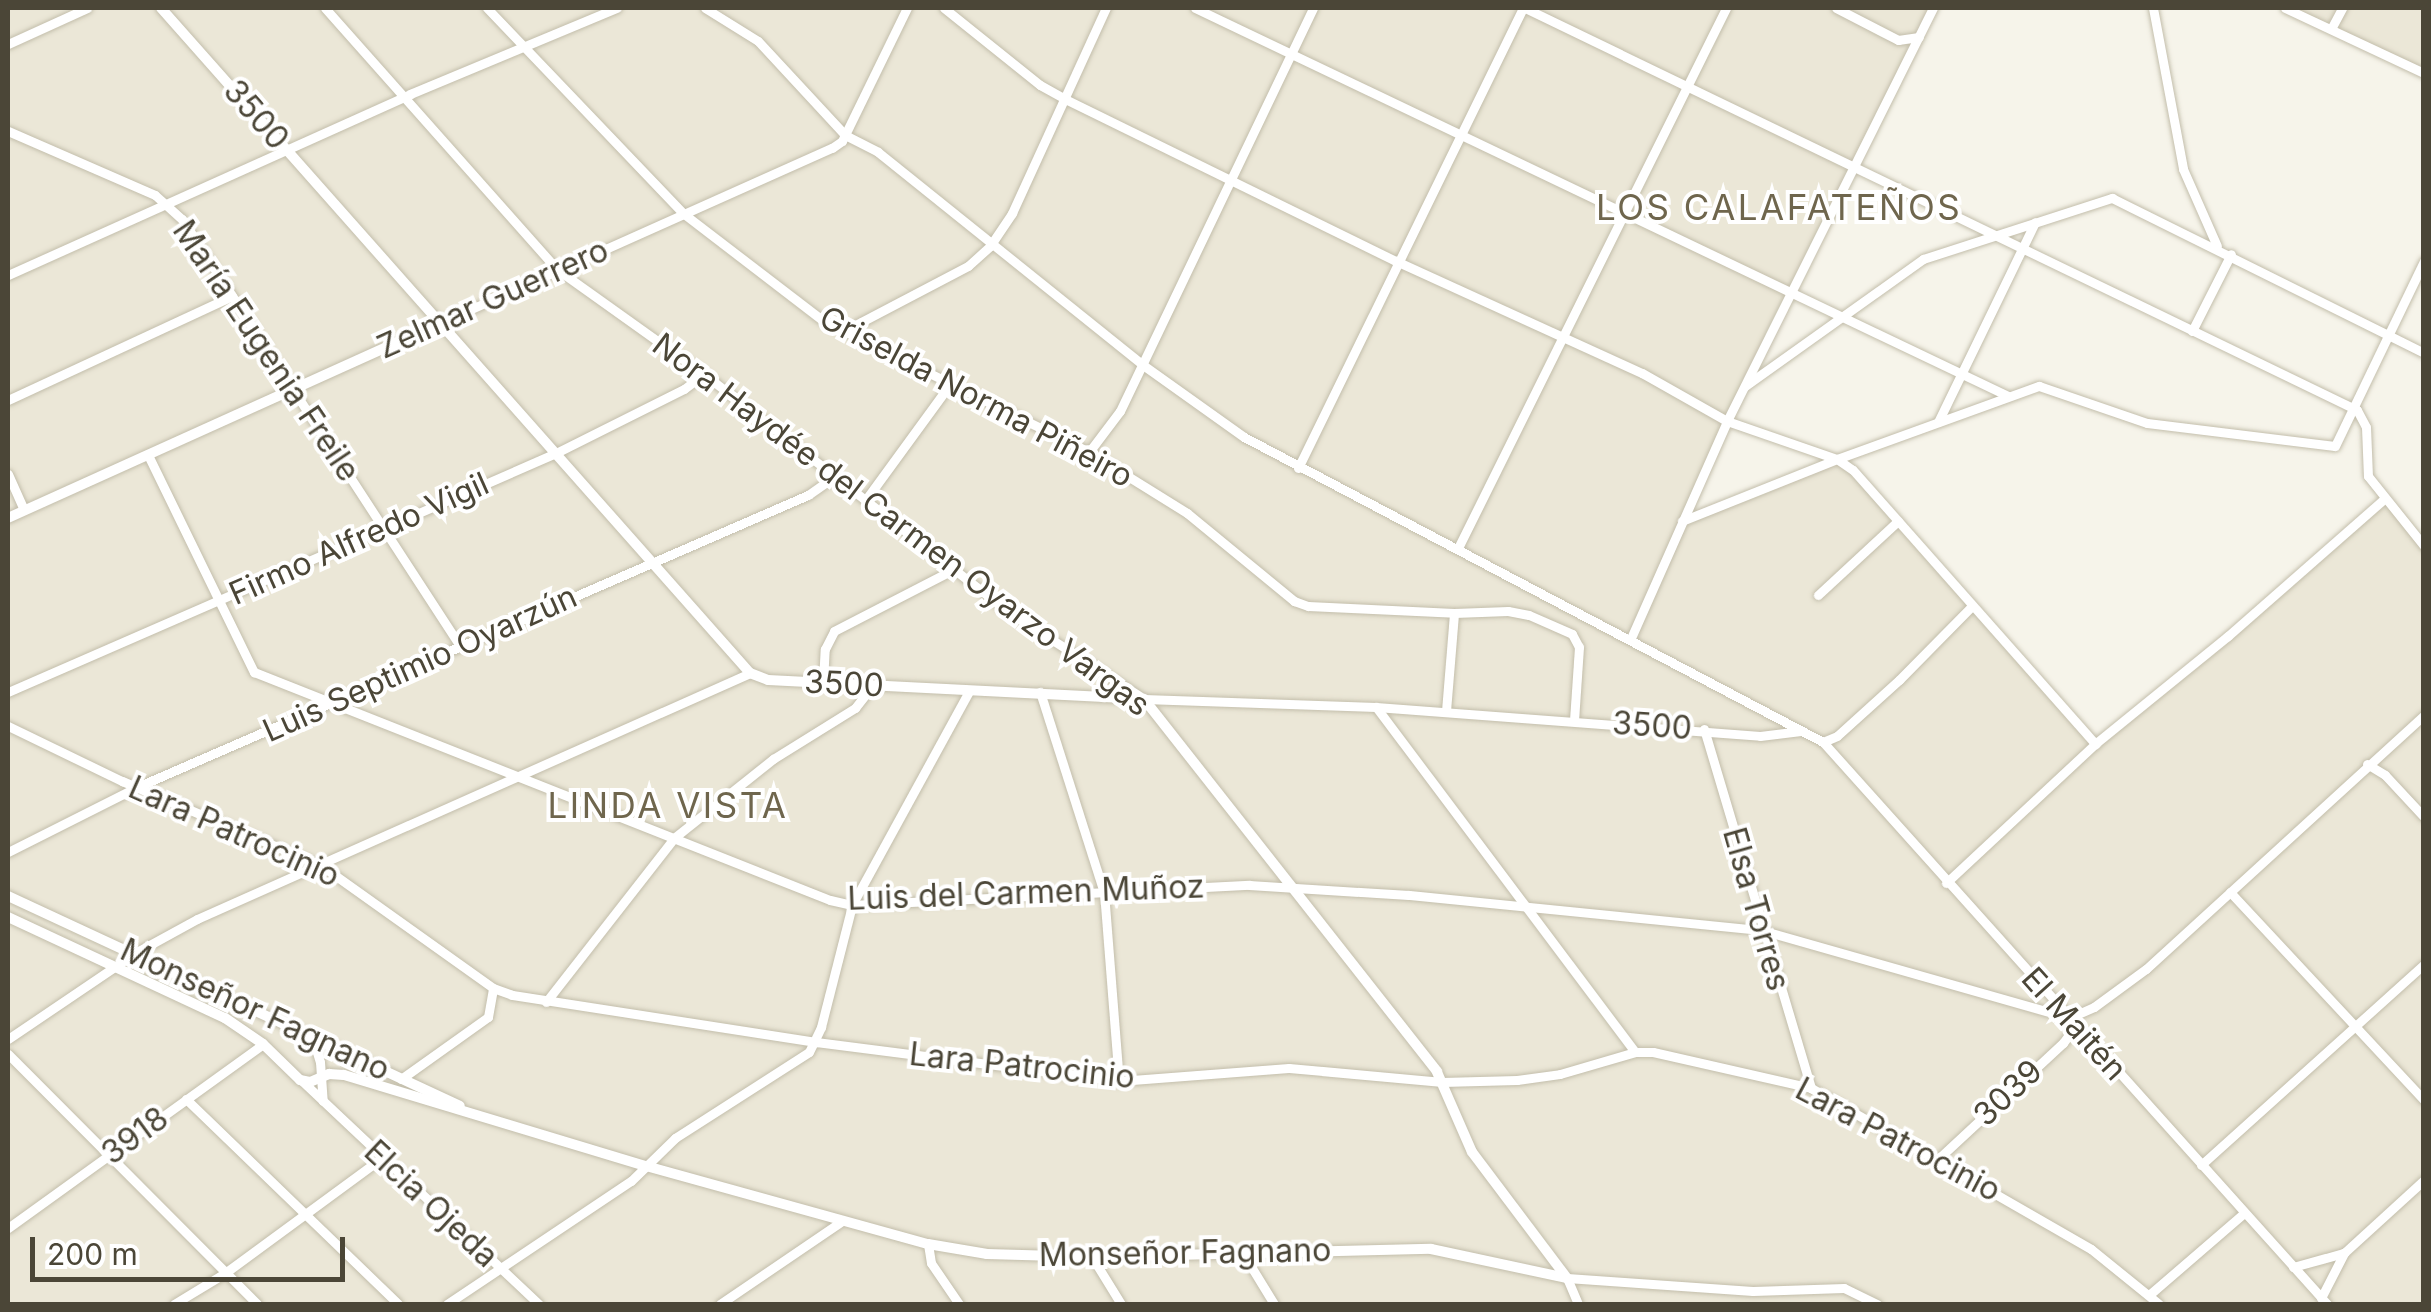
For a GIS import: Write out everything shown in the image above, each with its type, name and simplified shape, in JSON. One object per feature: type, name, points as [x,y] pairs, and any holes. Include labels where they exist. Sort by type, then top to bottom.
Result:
[{"type":"street","points":[[8,44],[86,8]]},
{"type":"street","name":"3500","points":[[161,8],[750,673],[768,680],[1376,707],[1760,736],[1801,731]]},
{"type":"street","name":"Nora Haydée del Carmen Oyarzo Vargas","points":[[324,8],[558,270],[704,374],[832,478],[866,498],[1009,612],[1144,699],[1442,1082],[1472,1152],[1568,1278]]},
{"type":"street","name":"Griselda Norma Piñeiro","points":[[487,8],[684,214],[822,320],[1089,452],[1188,513],[1294,601],[1308,606],[1523,614],[1578,640],[1574,720]]},
{"type":"street","points":[[8,274],[406,96],[617,8]]},
{"type":"street","points":[[705,8],[758,41],[845,135],[878,152],[990,246],[1143,365],[1244,437],[1823,742],[1837,736],[1899,680],[1971,608]]},
{"type":"street","points":[[845,135],[907,8]]},
{"type":"street","points":[[944,8],[1040,85],[1063,98],[1396,261],[1642,373],[1726,421],[1837,458],[1898,521],[2095,744]]},
{"type":"street","points":[[844,331],[968,266],[990,246],[1012,213],[1106,8]]},
{"type":"street","points":[[1195,8],[2008,396]]},
{"type":"street","points":[[1089,452],[1110,428],[1143,365],[1313,8]]},
{"type":"street","points":[[1298,468],[1458,134],[1524,8],[2355,409],[2366,427],[2368,476],[2383,500],[2424,546]]},
{"type":"street","points":[[1458,548],[1726,8]]},
{"type":"street","points":[[1836,8],[1898,40],[1919,37]]},
{"type":"street","points":[[1631,638],[1726,421],[1933,8]]},
{"type":"street","points":[[2153,8],[2183,169],[2189,191],[2218,248]]},
{"type":"street","points":[[2284,8],[2424,73]]},
{"type":"street","points":[[2331,30],[2342,8]]},
{"type":"street","name":"María Eugenia Freile","points":[[8,130],[167,203],[460,646]]},
{"type":"street","name":"Zelmar Guerrero","points":[[8,518],[832,148],[845,135]]},
{"type":"street","points":[[1745,386],[1923,260],[2112,198],[2424,353]]},
{"type":"street","points":[[1938,422],[2035,222]]},
{"type":"street","points":[[2192,331],[2230,254]]},
{"type":"street","points":[[1682,521],[1837,458],[2008,396],[2049,387],[2147,423],[2330,446],[2340,442],[2424,261]]},
{"type":"street","points":[[8,400],[232,296]]},
{"type":"street","name":"Firmo Alfredo Vigil","points":[[8,692],[556,453],[704,374]]},
{"type":"street","points":[[866,498],[950,383]]},
{"type":"street","name":"Luis del Carmen Muñoz","points":[[148,455],[254,672],[852,905],[1294,887],[1761,930],[2073,1022]]},
{"type":"street","points":[[8,474],[24,510]]},
{"type":"street","name":"Luis Septimio Oyarzún","points":[[8,852],[137,787],[808,495],[832,478]]},
{"type":"street","points":[[1946,883],[2095,744],[2383,500]]},
{"type":"street","points":[[1818,595],[1898,521]]},
{"type":"street","points":[[823,682],[825,649],[834,631],[956,568]]},
{"type":"street","points":[[1523,614],[1534,590]]},
{"type":"street","points":[[1446,711],[1454,613]]},
{"type":"street","points":[[8,1039],[135,953],[197,920],[750,673]]},
{"type":"street","points":[[546,1002],[674,838],[772,759],[855,708],[873,685]]},
{"type":"street","points":[[446,1304],[646,1166],[674,1138],[809,1052],[816,1042],[852,905],[968,690]]},
{"type":"street","points":[[1040,692],[1104,892],[1118,1081]]},
{"type":"street","points":[[1376,707],[1634,1052]]},
{"type":"street","name":"3039","points":[[1938,1159],[2073,1022],[2146,969],[2424,715]]},
{"type":"street","name":"Lara Patrocinio","points":[[8,726],[137,787],[322,866],[494,988],[546,1002],[1118,1081],[1289,1068],[1442,1082],[1537,1079],[1634,1052],[1811,1088],[2091,1249],[2159,1304]]},
{"type":"street","name":"Elsa Torres","points":[[1704,729],[1811,1088]]},
{"type":"street","name":"El Maitén","points":[[1823,742],[2324,1301]]},
{"type":"street","points":[[2368,764],[2424,817]]},
{"type":"street","points":[[2230,892],[2424,1100]]},
{"type":"street","name":"Monseñor Fagnano","points":[[8,896],[502,1124]]},
{"type":"street","name":"Monseñor Fagnano","points":[[8,917],[225,1018],[263,1044],[300,1080],[310,1082],[320,1076],[344,1074],[646,1166],[928,1244],[987,1254],[1092,1257],[1431,1249],[1568,1278],[1753,1291],[1844,1288],[1877,1304]]},
{"type":"street","points":[[2201,1165],[2424,964]]},
{"type":"street","points":[[401,1079],[488,1017],[494,988]]},
{"type":"street","points":[[312,1036],[324,1104]]},
{"type":"street","name":"3918","points":[[8,1228],[263,1044]]},
{"type":"street","points":[[8,1054],[257,1304]]},
{"type":"street","name":"Elcia Ojeda","points":[[300,1080],[539,1304]]},
{"type":"street","points":[[186,1098],[398,1304]]},
{"type":"street","points":[[174,1304],[226,1273],[380,1158]]},
{"type":"street","points":[[2324,1301],[2344,1253],[2424,1180]]},
{"type":"street","points":[[2149,1295],[2244,1213]]},
{"type":"street","points":[[720,1304],[842,1221]]},
{"type":"street","points":[[928,1244],[931,1263],[959,1304]]},
{"type":"street","points":[[2293,1266],[2344,1253]]},
{"type":"street","points":[[1244,1254],[1274,1304]]},
{"type":"street","points":[[1092,1257],[1121,1304]]},
{"type":"street","points":[[1568,1278],[1578,1304]]},
{"type":"shaded area","points":[[8,8],[1932,8],[1682,520],[1837,459],[2095,744],[2383,500],[2423,546],[2423,1304],[8,1304]]},
{"type":"shaded area","points":[[2285,8],[2423,8],[2423,73]]},
{"type":"district","name":"LOS CALAFATEÑOS","points":[[1779,207]]},
{"type":"district","name":"LINDA VISTA","points":[[668,805]]}]
